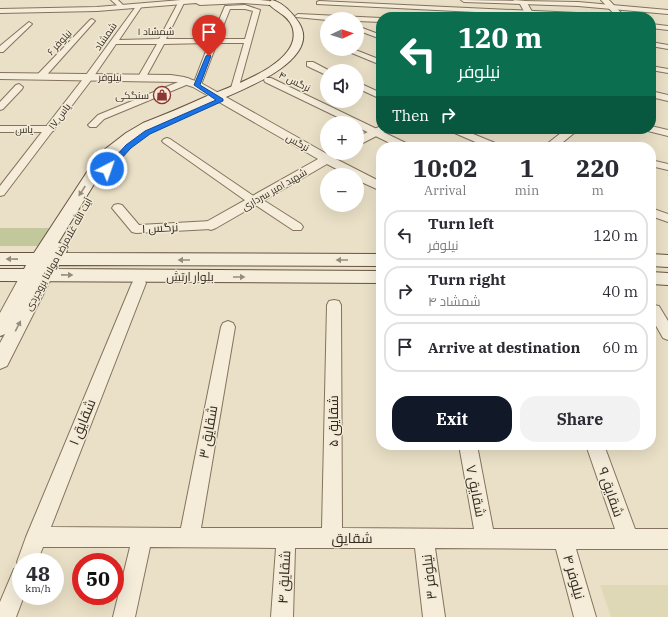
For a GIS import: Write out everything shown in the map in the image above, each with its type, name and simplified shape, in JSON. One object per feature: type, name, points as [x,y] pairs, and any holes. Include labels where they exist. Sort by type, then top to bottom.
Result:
[{"type":"main road","points":[[267,2],[287,1]]},
{"type":"main road","name":"آیت الله غلامرضا مولانا بروجردی","points":[[41,267],[103,175],[114,160],[128,147],[148,133],[194,108],[268,80],[288,67],[302,52],[306,38],[304,29],[294,16],[287,1]]},
{"type":"main road","points":[[267,2],[294,16]]},
{"type":"main road","name":"آیت الله غلامرضا مولانا بروجردی","points":[[218,98],[235,88],[276,69],[290,56],[297,40],[297,30],[294,16]]},
{"type":"main road","name":"بلوار ارتش","points":[[0,259],[41,267],[376,277]]},
{"type":"main road","name":"بلوار ارتش","points":[[0,275],[41,267],[376,260]]},
{"type":"main road","points":[[656,260],[668,261]]},
{"type":"main road","points":[[656,278],[668,279]]},
{"type":"street","points":[[114,0],[122,7]]},
{"type":"street","points":[[0,11],[122,7],[210,0]]},
{"type":"street","points":[[464,0],[520,1],[613,6],[668,12]]},
{"type":"street","points":[[566,0],[578,4]]},
{"type":"street","points":[[605,0],[613,6],[617,12]]},
{"type":"street","points":[[181,3],[243,1],[267,2]]},
{"type":"street","points":[[520,1],[528,12]]},
{"type":"street","points":[[342,12],[346,2]]},
{"type":"street","points":[[319,3],[346,2],[488,12]]},
{"type":"street","points":[[648,2],[659,10]]},
{"type":"street","points":[[142,77],[181,3]]},
{"type":"street","name":"شمشاد","points":[[89,77],[139,6]]},
{"type":"street","points":[[93,125],[102,117],[192,83],[215,41],[228,7],[257,10],[235,88]]},
{"type":"street","points":[[294,16],[320,17]]},
{"type":"street","points":[[364,19],[376,20]]},
{"type":"street","name":"نیلوفر ۶","points":[[41,76],[92,21]]},
{"type":"street","points":[[0,50],[29,24]]},
{"type":"street","points":[[656,27],[668,28]]},
{"type":"street","points":[[364,31],[376,35]]},
{"type":"street","name":"شمشاد ۱","points":[[113,42],[248,41]]},
{"type":"street","points":[[656,45],[668,47]]},
{"type":"street","points":[[364,56],[376,61]]},
{"type":"street","points":[[310,64],[320,69]]},
{"type":"street","points":[[656,69],[668,71]]},
{"type":"street","name":"نیلوفر","points":[[0,76],[171,78],[192,83],[218,98]]},
{"type":"street","name":"یاس ۱۷","points":[[0,193],[89,77]]},
{"type":"street","name":"نرگس ۴","points":[[268,80],[343,116]]},
{"type":"street","points":[[0,107],[18,87]]},
{"type":"street","points":[[364,88],[376,94]]},
{"type":"street","points":[[134,104],[142,89]]},
{"type":"street","points":[[656,95],[668,98]]},
{"type":"street","name":"نرگس","points":[[218,98],[320,150]]},
{"type":"street","name":"نرگس ۴","points":[[364,126],[376,130]]},
{"type":"street","name":"یاس","points":[[0,130],[49,129]]},
{"type":"street","points":[[656,130],[668,133]]},
{"type":"street","points":[[364,138],[376,132]]},
{"type":"street","name":"نرگس ۴","points":[[384,134],[398,142]]},
{"type":"street","points":[[465,134],[484,142]]},
{"type":"street","points":[[556,142],[566,134]]},
{"type":"street","points":[[167,141],[254,200],[297,227]]},
{"type":"street","name":"شهید امیر سرداری","points":[[211,225],[325,160]]},
{"type":"street","name":"نرگس","points":[[338,160],[376,184]]},
{"type":"street","points":[[656,164],[668,167]]},
{"type":"street","name":"نرگس ۱","points":[[118,208],[136,229],[211,225]]},
{"type":"street","points":[[656,214],[668,218]]},
{"type":"street","name":"آیت الله غلامرضا مولانا بروجردی","points":[[0,329],[41,267]]},
{"type":"street","name":"آیت الله غلامرضا مولانا بروجردی","points":[[0,361],[41,267]]},
{"type":"street","name":"شقایق ۱","points":[[30,553],[139,283]]},
{"type":"street","name":"شقایق ۵","points":[[332,538],[334,305]]},
{"type":"street","points":[[656,313],[668,334]]},
{"type":"street","name":"شقایق ۳","points":[[189,538],[228,327]]},
{"type":"street","name":"شقایق ۷","points":[[469,450],[485,538]]},
{"type":"street","name":"شقایق ۹","points":[[597,450],[628,538]]},
{"type":"street","name":"شقایق","points":[[36,537],[668,539]]},
{"type":"street","points":[[124,617],[142,538]]},
{"type":"street","name":"شقایق ۴","points":[[282,617],[286,538]]},
{"type":"street","name":"نیلوفر ۳","points":[[424,538],[434,617]]},
{"type":"street","name":"نیلوفر ۴","points":[[562,538],[585,617]]},
{"type":"street","points":[[5,617],[12,599]]},
{"type":"shaded area","points":[[600,585],[668,585],[668,617],[611,617]]},
{"type":"green space","points":[[0,228],[50,228],[39,246],[0,246]]},
{"type":"place","name":"سنگکی","points":[[162,95]]},
{"type":"route","points":[[107,169],[114,160],[141,137],[156,128],[221,100],[197,85],[209,56]]}]
